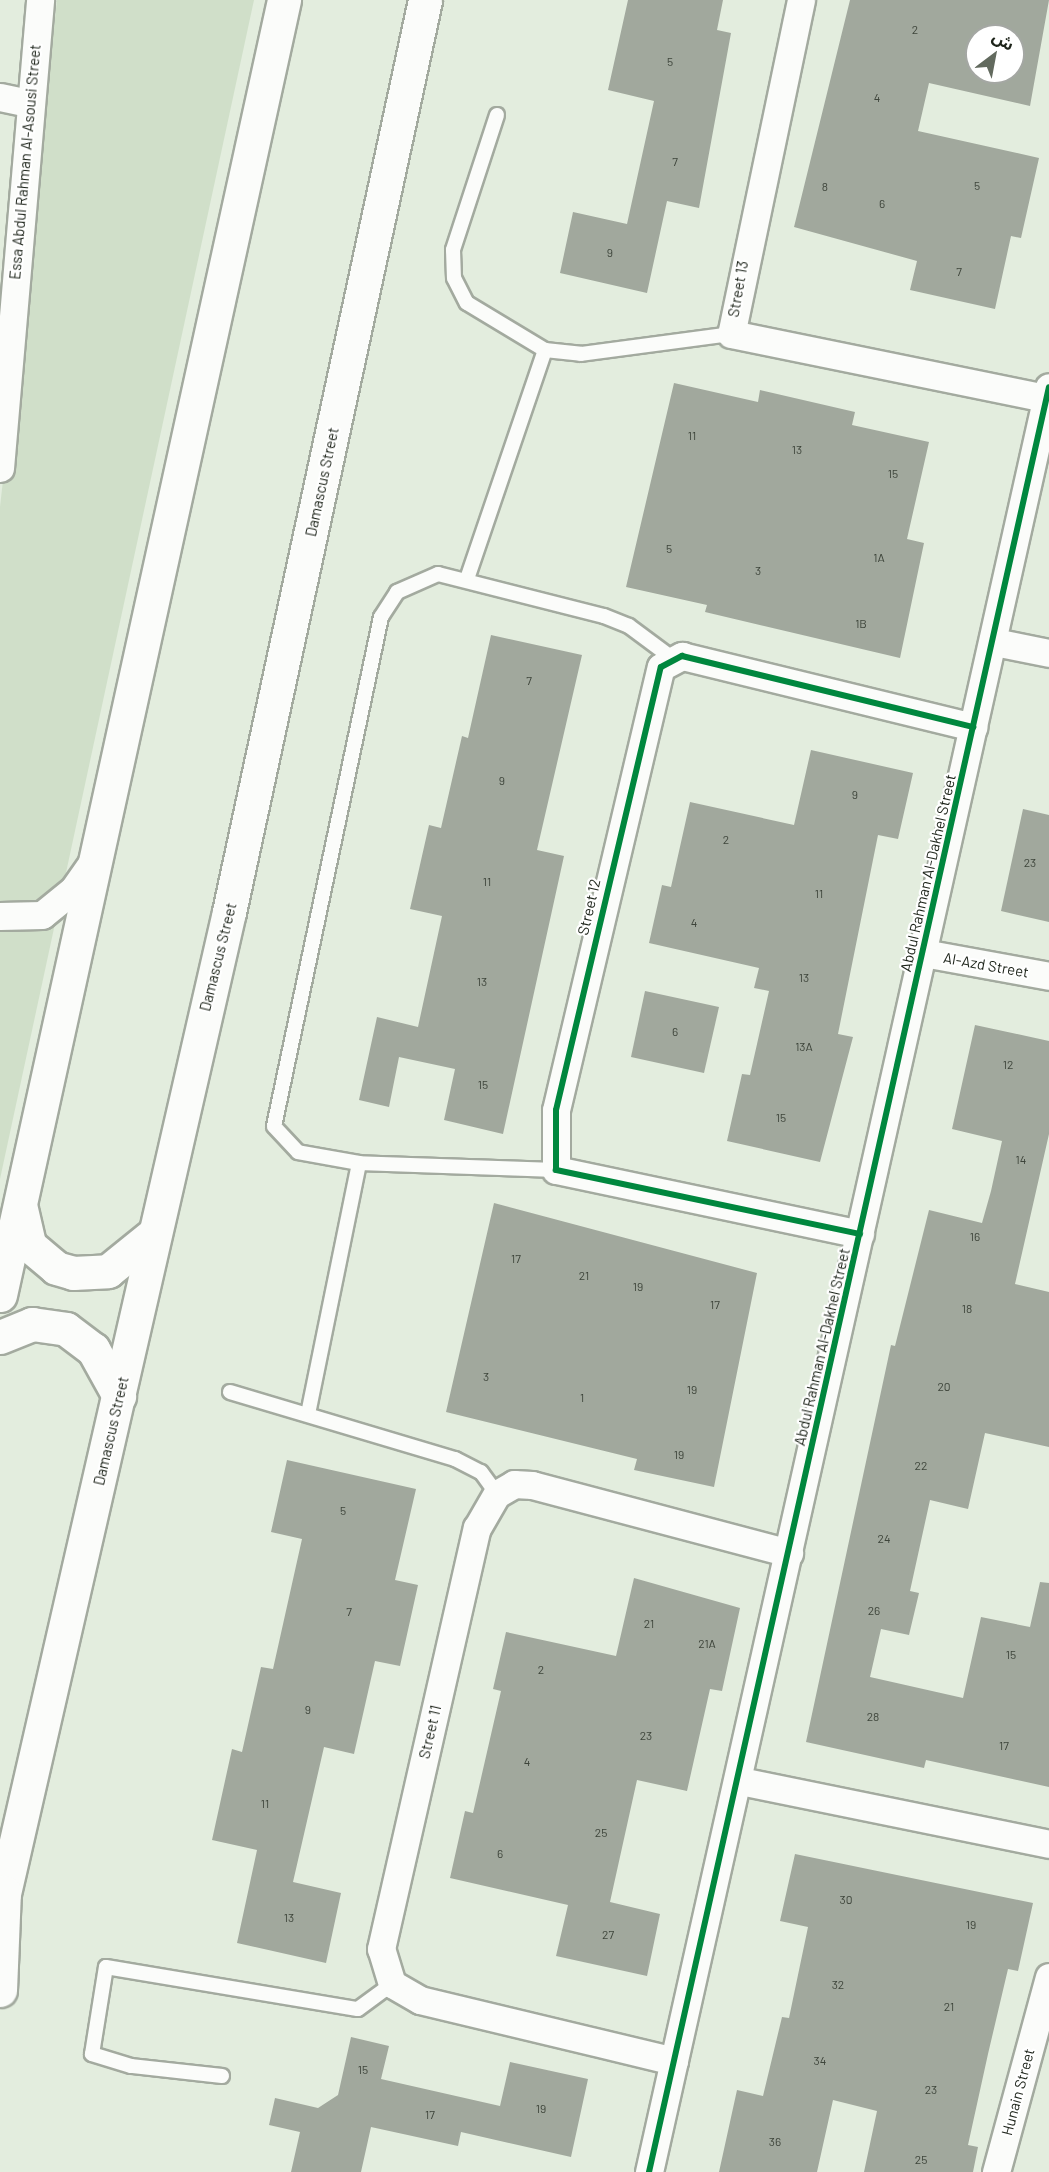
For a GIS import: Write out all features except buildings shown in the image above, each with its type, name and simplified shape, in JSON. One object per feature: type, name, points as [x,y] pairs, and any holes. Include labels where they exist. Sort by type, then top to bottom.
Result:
[{"type":"main road","points":[[0,1295],[105,834],[284,0]]},
{"type":"main road","name":"Damascus Street","points":[[0,1990],[2,1901],[119,1396],[425,0]]},
{"type":"main road","points":[[20,1204],[21,1230],[29,1245],[56,1268],[73,1273],[116,1267],[155,1233]]},
{"type":"main road","points":[[0,1336],[32,1324],[66,1329],[93,1349],[119,1396]]},
{"type":"street","name":"Essa Abdul Rahman Al-Asousi Street","points":[[0,468],[28,103],[40,0]]},
{"type":"street","name":"Street 13","points":[[801,0],[731,334],[1048,392]]},
{"type":"street","points":[[0,97],[28,103]]},
{"type":"street","name":"Abdul Rahman Al-Dakhel Street","points":[[649,2172],[740,1781],[1048,392]]},
{"type":"street","points":[[994,642],[1049,653]]},
{"type":"street","points":[[672,658],[973,726]]},
{"type":"street","name":"Street 12","points":[[556,1170],[556,1110],[654,679],[672,658]]},
{"type":"street","points":[[0,916],[31,917],[53,908],[82,880],[105,834]]},
{"type":"street","name":"Al-Azd Street","points":[[923,953],[1049,976]]},
{"type":"street","points":[[556,1170],[860,1234]]},
{"type":"street","points":[[497,1494],[514,1484],[532,1485],[789,1553]]},
{"type":"street","name":"Street 11","points":[[392,1984],[381,1949],[477,1528],[497,1494]]},
{"type":"street","points":[[740,1781],[1049,1844]]},
{"type":"street","name":"Hunain Street","points":[[1001,2170],[1049,1977]]},
{"type":"street","points":[[392,1984],[420,2000],[674,2061]]},
{"type":"lane","points":[[497,115],[453,250],[454,278],[478,312],[545,350],[581,354],[731,334]]},
{"type":"lane","points":[[467,579],[545,350]]},
{"type":"lane","points":[[556,1170],[359,1163],[298,1152],[278,1134],[272,1117],[381,617],[409,583],[438,574],[467,579],[604,616],[637,631],[672,658]]},
{"type":"lane","points":[[308,1413],[359,1163]]},
{"type":"lane","points":[[230,1392],[308,1413],[455,1459],[481,1472],[497,1494]]},
{"type":"lane","points":[[222,2076],[131,2066],[92,2054],[106,1966],[358,2009],[392,1984]]},
{"type":"green space","points":[[57,0],[254,0],[0,1179],[0,507]]},
{"type":"cycle path","points":[[649,2172],[1049,387]]},
{"type":"cycle path","points":[[860,1234],[556,1170],[556,1110],[661,667],[682,656],[973,727]]}]
